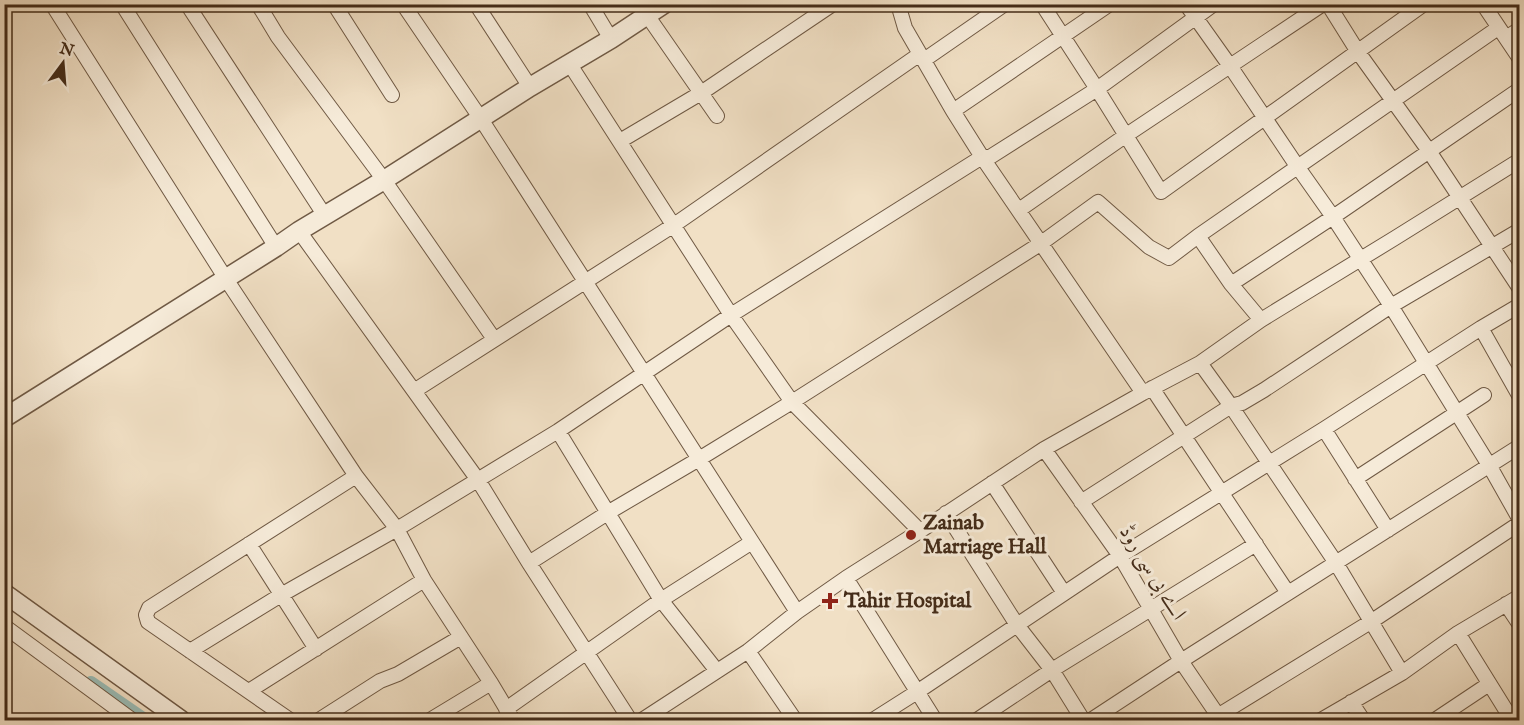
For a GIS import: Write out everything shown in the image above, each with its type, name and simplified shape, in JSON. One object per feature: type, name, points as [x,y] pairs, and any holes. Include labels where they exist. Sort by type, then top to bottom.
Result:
[{"type":"street","points":[[52,4],[226,279],[356,476],[397,529],[424,580],[510,715],[586,652],[752,542]]},
{"type":"street","points":[[122,4],[276,247]]},
{"type":"street","points":[[188,4],[325,216]]},
{"type":"street","points":[[258,4],[278,37],[384,180],[494,339]]},
{"type":"street","points":[[334,4],[392,95]]},
{"type":"street","points":[[403,4],[480,119],[797,612]]},
{"type":"street","points":[[476,4],[530,87]]},
{"type":"street","points":[[590,4],[611,39]]},
{"type":"street","points":[[4,418],[664,4]]},
{"type":"street","points":[[620,141],[701,93],[833,4]]},
{"type":"street","points":[[898,4],[905,28],[981,157],[1040,244],[1184,436],[1288,593]]},
{"type":"street","points":[[414,391],[674,225],[922,57],[1005,4]]},
{"type":"street","points":[[1042,4],[1161,192],[1424,4]]},
{"type":"street","points":[[953,111],[1110,4]]},
{"type":"street","points":[[1186,4],[1333,217],[1391,306],[1520,522],[1372,621],[1217,719]]},
{"type":"street","points":[[190,651],[558,431],[731,315],[981,157],[990,157],[1097,88],[1214,4]]},
{"type":"street","points":[[1019,210],[1323,4]]},
{"type":"street","points":[[1328,4],[1358,52],[1429,151],[1520,289]]},
{"type":"street","points":[[1484,4],[1520,59]]},
{"type":"street","points":[[647,15],[717,116]]},
{"type":"street","points":[[529,563],[792,402],[1040,244],[1098,202],[1149,247],[1169,258],[1392,100],[1502,33],[1520,29]]},
{"type":"street","points":[[569,63],[731,315],[792,402],[920,531]]},
{"type":"street","points":[[1231,284],[1520,89]]},
{"type":"street","points":[[646,719],[748,651],[797,612],[846,578],[1044,449],[1200,363],[1261,320],[1520,160]]},
{"type":"street","points":[[1081,502],[1231,406],[1242,403],[1264,390],[1391,306],[1520,230]]},
{"type":"street","points":[[299,231],[478,480],[630,720]]},
{"type":"street","points":[[1198,236],[1231,284],[1261,320]]},
{"type":"street","points":[[873,720],[1120,556],[1324,429],[1481,327],[1520,305]]},
{"type":"street","points":[[1481,327],[1520,397]]},
{"type":"street","points":[[1200,363],[1336,563],[1402,673]]},
{"type":"street","points":[[1355,479],[1484,395]]},
{"type":"street","points":[[1324,429],[1388,530]]},
{"type":"street","points":[[558,431],[662,600],[717,671]]},
{"type":"street","points":[[1091,720],[1520,446]]},
{"type":"street","name":"اے بی سی روڈ","points":[[1044,449],[1120,556],[1217,719]]},
{"type":"street","points":[[290,720],[148,622],[146,615],[149,608],[356,476]]},
{"type":"street","points":[[992,483],[1064,593]]},
{"type":"street","points":[[946,513],[1017,625],[1052,670],[1083,720]]},
{"type":"street","points":[[249,544],[316,649]]},
{"type":"street","points":[[977,720],[1052,670],[1256,544]]},
{"type":"street","points":[[846,578],[935,720]]},
{"type":"street","points":[[249,692],[424,580]]},
{"type":"street","points":[[4,593],[181,720]]},
{"type":"street","points":[[1321,720],[1402,673],[1458,633],[1520,596]]},
{"type":"street","points":[[1506,604],[1520,625]]},
{"type":"street","points":[[4,626],[132,720]]},
{"type":"street","points":[[1458,633],[1512,720]]},
{"type":"street","points":[[319,720],[380,681],[398,674],[460,636]]},
{"type":"street","points":[[748,651],[795,720]]},
{"type":"street","points":[[430,720],[491,683]]},
{"type":"street","points":[[1435,720],[1489,684]]},
{"type":"street","points":[[1351,702],[1363,720]]},
{"type":"waterway","points":[[91,682],[146,720]]},
{"type":"place","name":"Zainab Marriage Hall","points":[[911,535]]},
{"type":"place","name":"Tahir Hospital","points":[[830,601]]}]
